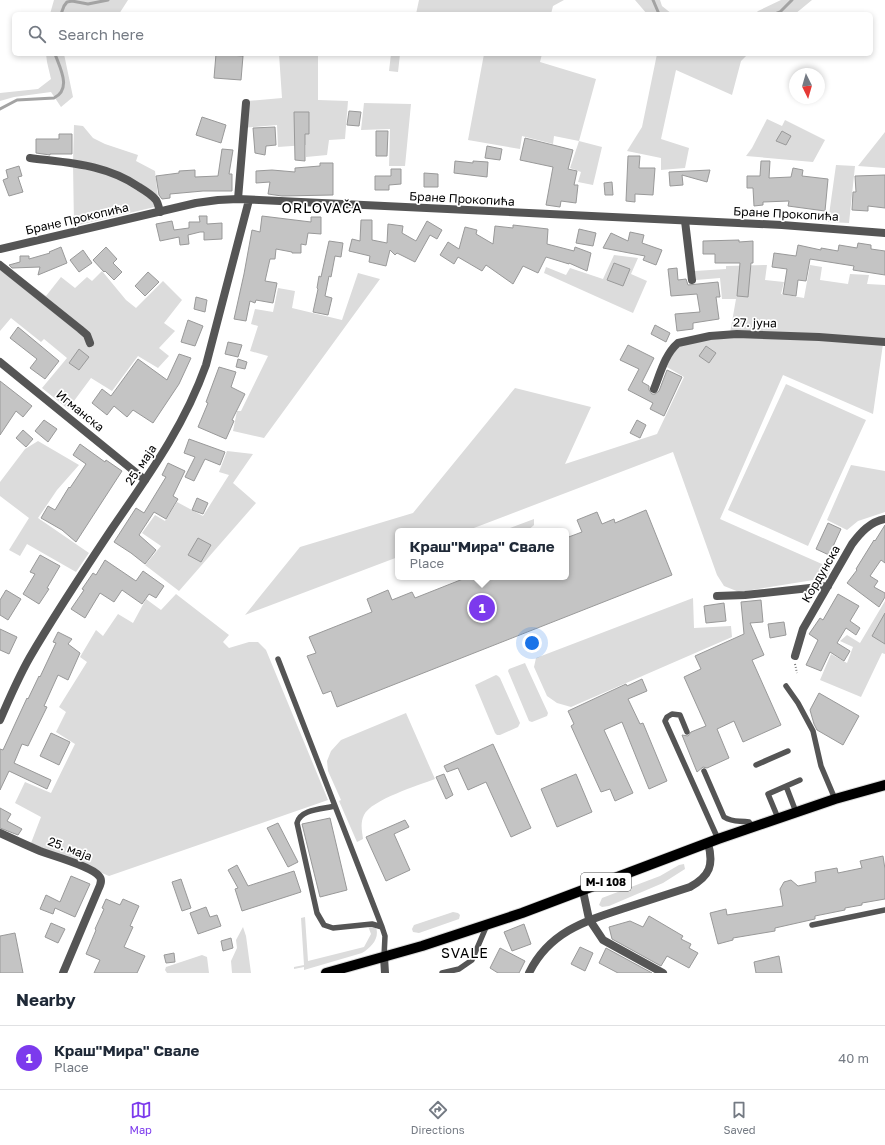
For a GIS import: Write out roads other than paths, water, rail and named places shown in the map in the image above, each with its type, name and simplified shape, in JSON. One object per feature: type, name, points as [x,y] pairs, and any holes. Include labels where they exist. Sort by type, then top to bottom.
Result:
[{"type":"main road","name":"M-I 108","points":[[326,973],[422,946],[488,924],[583,891],[718,839],[835,799],[885,785]]},
{"type":"street","points":[[238,199],[246,103]]},
{"type":"street","points":[[30,158],[84,165],[108,170],[128,179],[147,192],[156,200],[160,212]]},
{"type":"street","name":"Бране Прокопића","points":[[0,249],[160,212],[218,200],[238,199],[782,225],[885,233]]},
{"type":"street","name":"25. маја","points":[[0,720],[30,658],[82,573],[167,447],[188,409],[197,390],[218,321],[249,200]]},
{"type":"street","points":[[685,221],[692,280]]},
{"type":"street","points":[[0,265],[80,328],[87,335],[90,343]]},
{"type":"street","name":"27. јуна","points":[[654,389],[674,346],[678,343],[710,336],[737,334],[885,342]]},
{"type":"street","name":"Игманска","points":[[0,362],[145,480]]},
{"type":"street","name":"Кордунска","points":[[795,656],[803,629],[852,544],[862,531],[885,519]]},
{"type":"street","points":[[717,596],[744,595],[828,586]]},
{"type":"street","name":"25. маја","points":[[0,833],[40,851],[88,868],[95,872],[100,878],[101,882],[98,890],[63,973]]},
{"type":"street","points":[[529,973],[541,953],[555,939],[572,927],[589,919],[690,887],[701,881],[711,864],[711,854],[708,843]]},
{"type":"street","points":[[583,891],[589,919],[603,940],[663,973]]},
{"type":"street","points":[[384,956],[385,973]]},
{"type":"lane","points":[[278,659],[382,927],[384,936],[384,956]]},
{"type":"lane","points":[[786,686],[798,703],[813,731],[821,766],[835,799]]},
{"type":"lane","points":[[687,732],[680,715],[672,714],[666,718],[665,721],[718,839]]},
{"type":"lane","points":[[756,765],[788,751]]},
{"type":"lane","points":[[704,770],[724,817],[731,821],[742,820],[749,822],[753,827]]},
{"type":"lane","points":[[778,818],[768,794],[800,780]]},
{"type":"lane","points":[[786,786],[796,812]]},
{"type":"lane","points":[[335,806],[304,814],[298,818],[297,823],[317,913],[324,925],[333,928],[372,924],[382,927]]},
{"type":"lane","points":[[812,925],[885,910]]},
{"type":"lane","points":[[442,973],[459,968],[472,960],[488,924]]},
{"type":"waterway","points":[[62,12],[67,2],[72,1],[88,4],[108,0]]},
{"type":"waterway","points":[[653,0],[658,12]]},
{"type":"waterway","points":[[780,12],[792,0]]},
{"type":"waterway","points":[[0,109],[17,100],[54,98],[59,94],[64,84],[62,72],[56,56]]},
{"type":"place","name":"Краш\"Мира\" Свале","points":[[482,608]]},
{"type":"district","name":"ORLOVAČA","points":[[322,208]]},
{"type":"district","name":"SVALE","points":[[465,953]]}]
